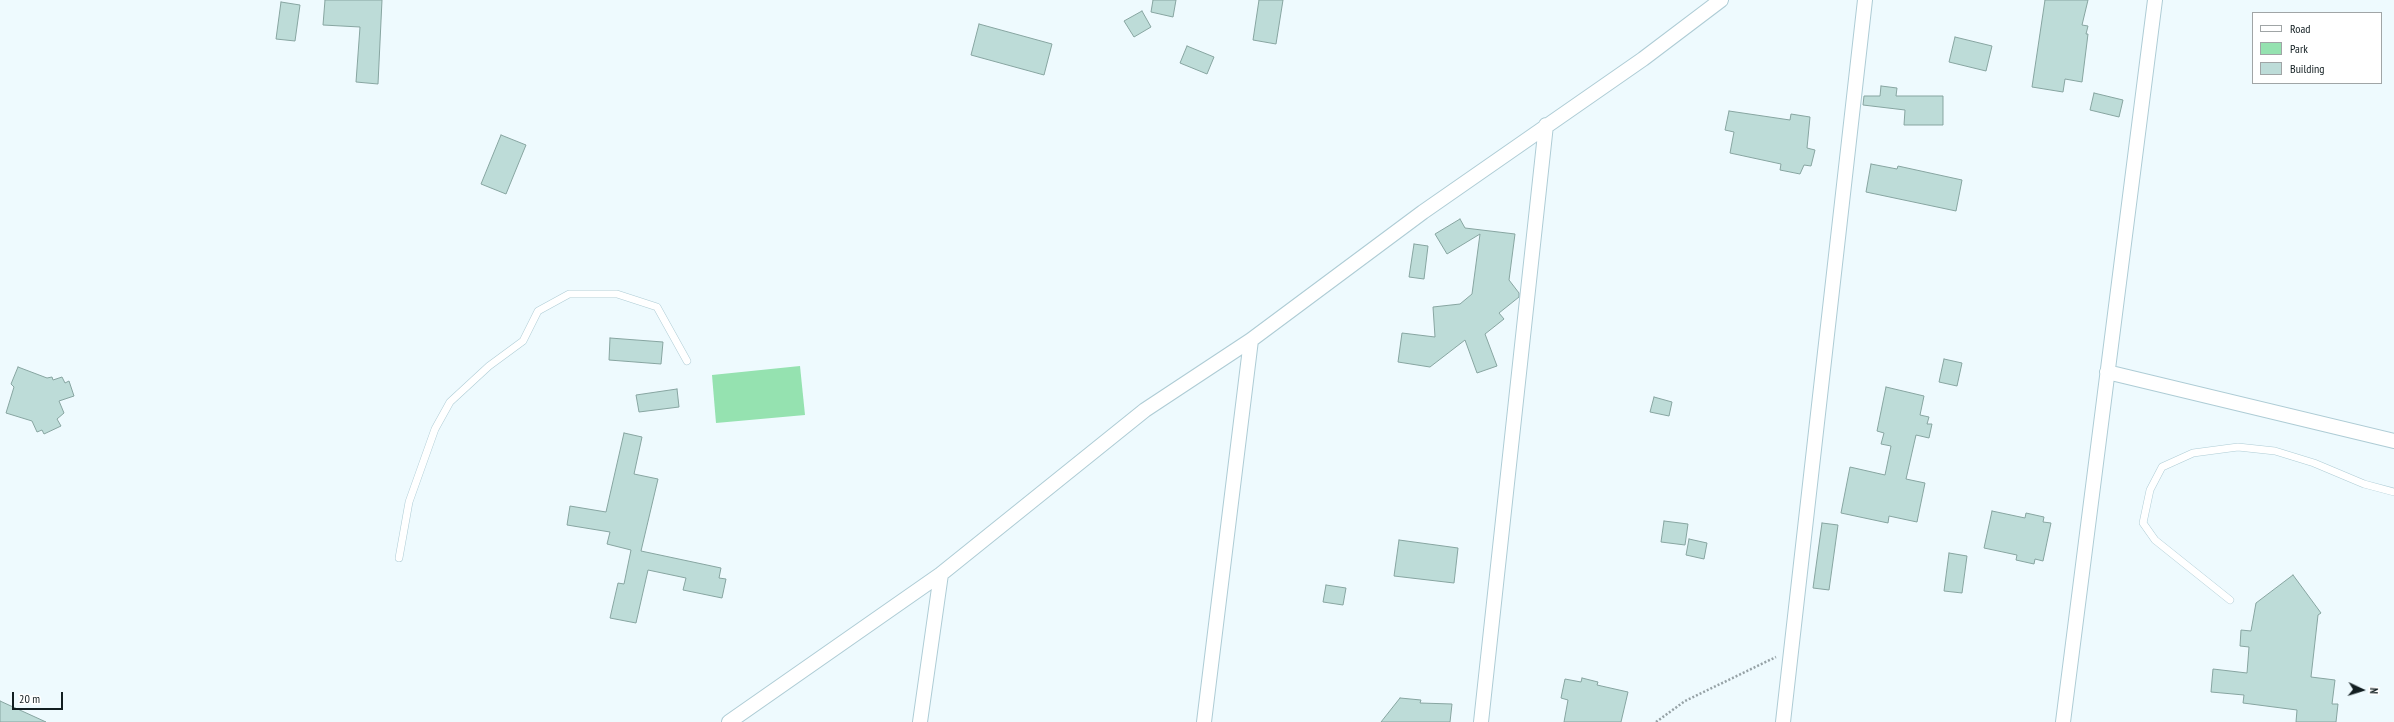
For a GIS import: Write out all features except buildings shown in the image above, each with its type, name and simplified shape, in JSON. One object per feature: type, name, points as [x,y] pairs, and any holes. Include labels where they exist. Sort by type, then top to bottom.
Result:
[{"type":"street","points":[[729,722],[941,574],[1145,410],[1251,340],[1423,212],[1643,59],[1721,0]]},
{"type":"street","points":[[1783,722],[1865,0]]},
{"type":"street","points":[[2063,722],[2155,0]]},
{"type":"street","points":[[1481,722],[1546,125]]},
{"type":"street","points":[[1204,722],[1251,340]]},
{"type":"street","points":[[2107,372],[2394,441]]},
{"type":"street","points":[[920,722],[941,574]]},
{"type":"lane","points":[[399,558],[409,502],[435,429],[450,402],[489,366],[523,341],[538,311],[569,294],[617,294],[657,307],[687,361]]},
{"type":"lane","points":[[2230,600],[2155,540],[2143,523],[2150,490],[2162,467],[2193,453],[2238,448],[2275,451],[2314,463],[2364,484],[2394,492]]},
{"type":"path","points":[[1656,722],[1685,701],[1791,651]]},
{"type":"green space","points":[[800,366],[805,415],[716,423],[712,375]]}]
